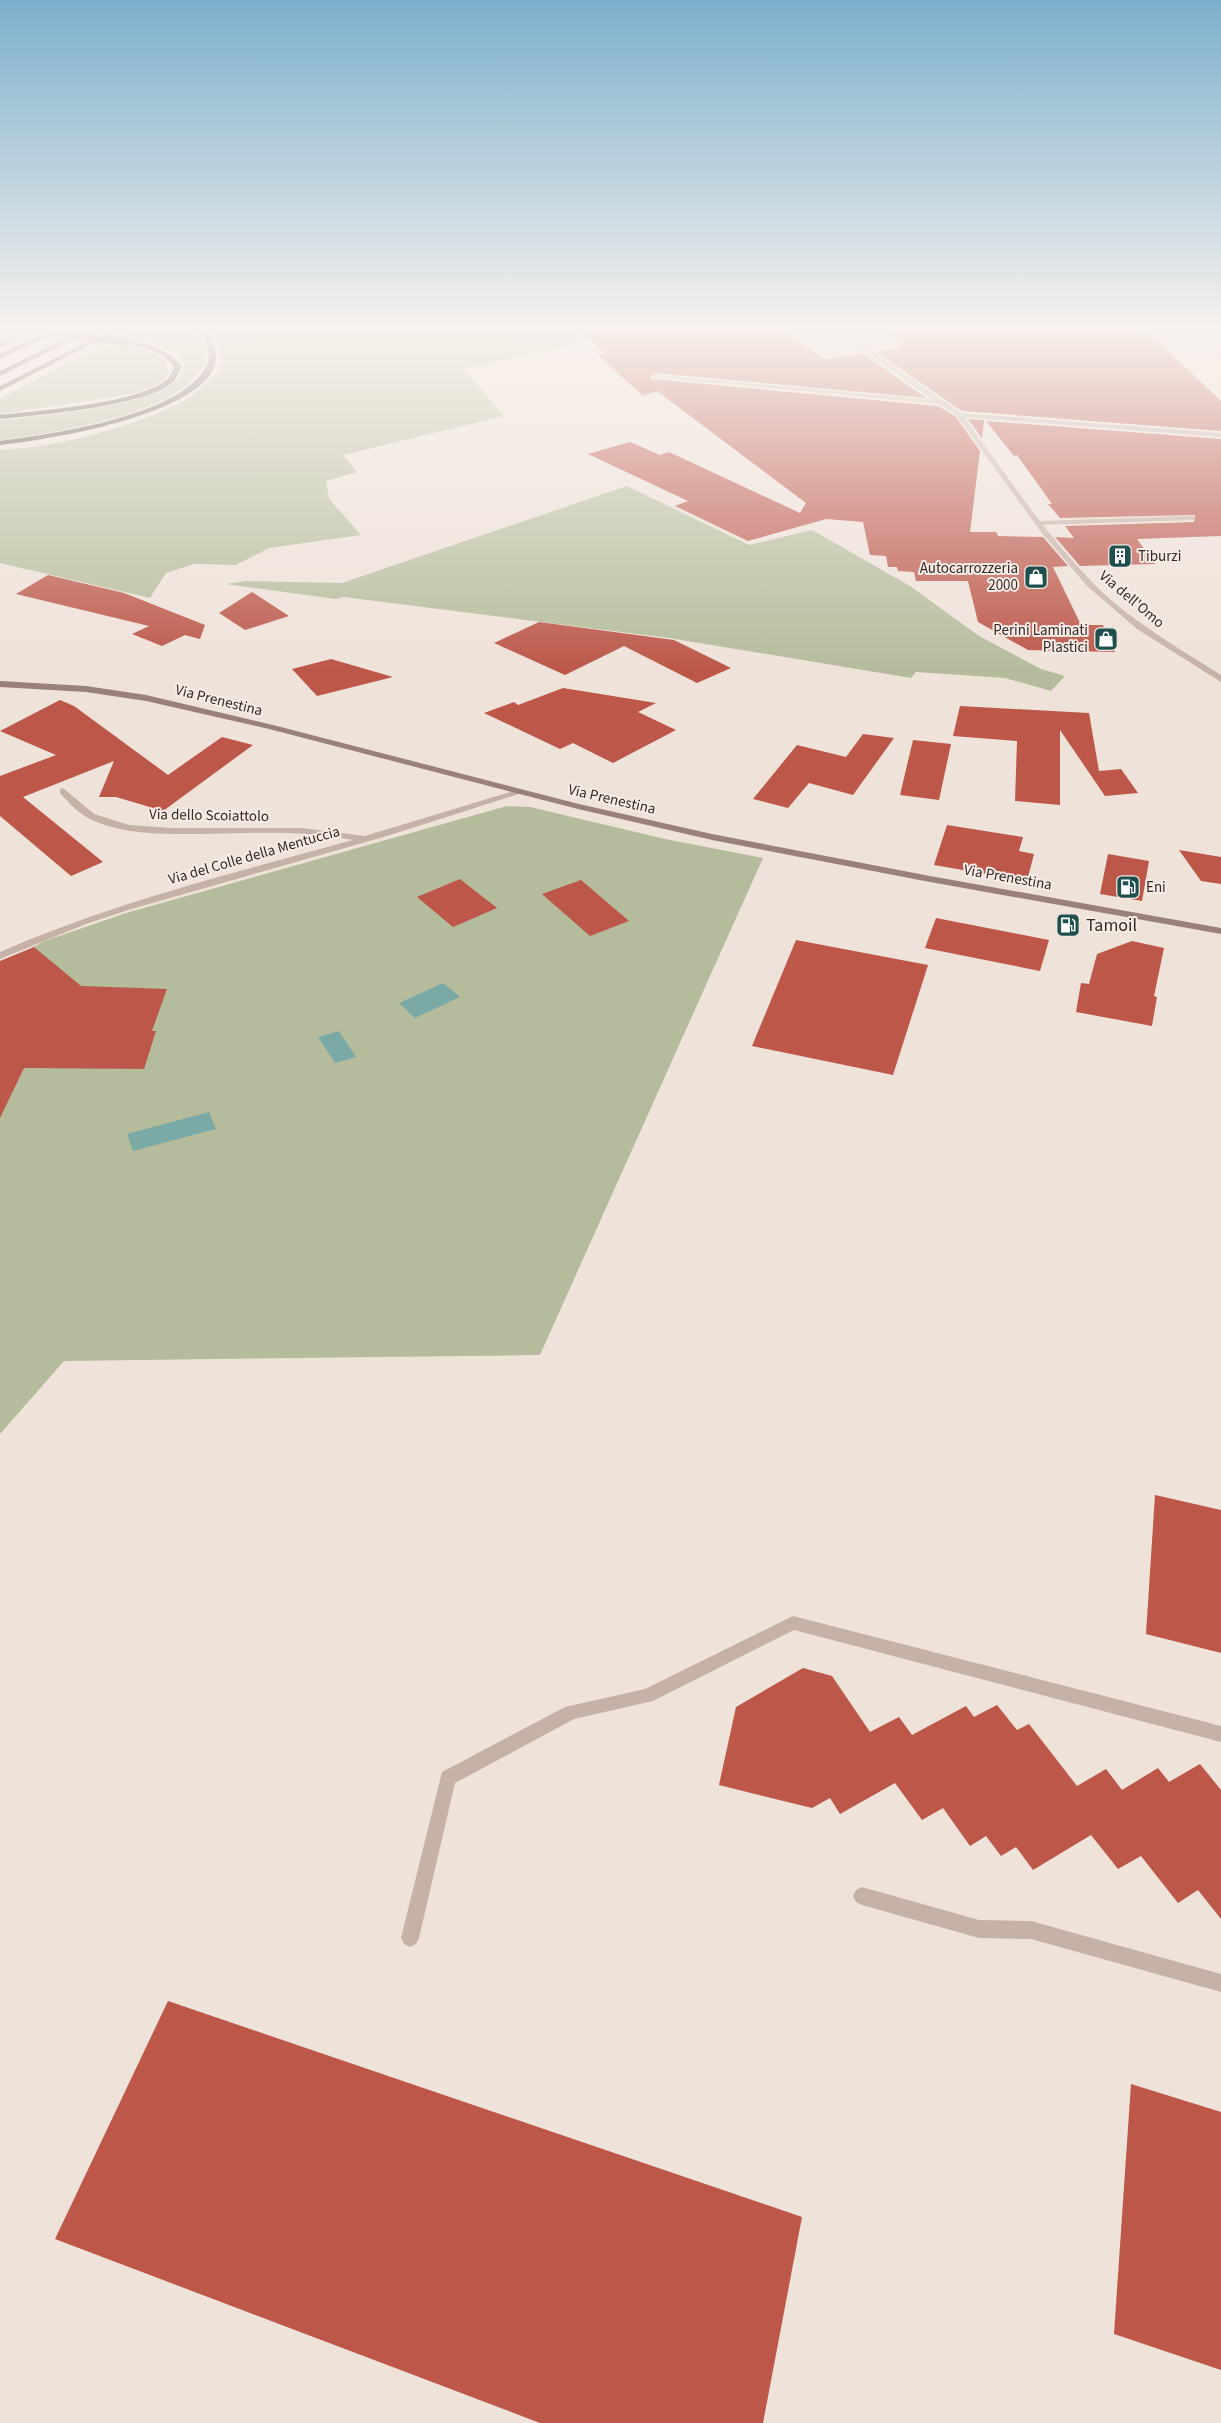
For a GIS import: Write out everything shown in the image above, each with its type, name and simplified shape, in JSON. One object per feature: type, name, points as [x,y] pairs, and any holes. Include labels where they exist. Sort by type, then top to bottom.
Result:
[{"type":"main road","name":"Via Prenestina","points":[[0,684],[86,688],[146,698],[643,822],[775,849],[1221,931]]},
{"type":"street","name":"Via dell'Omo","points":[[981,445],[1039,524],[1081,574],[1114,606],[1164,643],[1221,679]]},
{"type":"street","points":[[1039,524],[1191,518]]},
{"type":"street","name":"Via dello Scoiattolo","points":[[63,790],[89,815],[106,822],[135,828],[170,831],[304,831],[366,839]]},
{"type":"street","name":"Via del Colle della Mentuccia","points":[[0,956],[56,932],[116,911],[366,839],[520,792]]},
{"type":"street","points":[[410,1938],[448,1778],[571,1712],[647,1696],[793,1623],[1221,1734]]},
{"type":"street","points":[[862,1896],[979,1929],[1030,1930],[1221,1983]]},
{"type":"green space","points":[[384,445],[343,455],[357,472],[326,481],[329,499],[361,535],[269,548],[236,565],[194,564],[166,573],[150,598],[0,563],[0,450],[40,446]]},
{"type":"green space","points":[[627,486],[749,545],[812,530],[910,586],[979,636],[1041,669],[1065,676],[1051,691],[1005,678],[916,672],[911,678],[669,638],[344,597],[335,599],[226,584],[246,581],[342,583]]},
{"type":"green space","points":[[507,806],[530,807],[665,839],[763,858],[540,1355],[64,1361],[0,1434],[0,964],[45,941],[126,913]]},
{"type":"water","points":[[443,983],[460,997],[415,1018],[399,1003]]},
{"type":"water","points":[[339,1031],[356,1057],[335,1063],[318,1037]]},
{"type":"water","points":[[209,1112],[216,1129],[133,1151],[127,1134]]},
{"type":"building","points":[[619,445],[637,445],[660,455],[669,452],[800,513],[806,503],[729,445],[976,445],[980,451],[970,532],[996,532],[998,536],[1043,537],[1068,566],[1053,567],[1081,625],[1103,625],[1115,652],[1028,650],[978,622],[968,581],[916,581],[914,572],[898,571],[897,567],[888,567],[886,556],[870,555],[863,522],[826,519],[748,541],[675,506],[688,501],[588,454]]},
{"type":"building","points":[[1005,445],[1221,445],[1221,536],[1137,539],[1155,564],[1080,566],[1055,537],[1074,538],[1065,526],[1194,522],[1195,515],[1060,518],[1048,504],[1052,504],[1017,455],[1014,456]]},
{"type":"building","points":[[48,575],[124,593],[205,625],[200,639],[185,635],[162,646],[132,634],[149,626],[16,594]]},
{"type":"building","points":[[252,592],[289,616],[245,630],[219,613]]},
{"type":"building","points":[[539,622],[674,640],[731,668],[697,683],[624,646],[565,675],[494,643]]},
{"type":"building","points":[[331,659],[393,677],[317,696],[292,669]]},
{"type":"building","points":[[563,688],[656,703],[638,712],[676,730],[613,763],[573,743],[560,749],[484,713],[514,702],[518,705]]},
{"type":"building","points":[[60,700],[74,706],[168,775],[222,737],[253,745],[163,811],[116,797],[99,797],[114,761],[23,797],[103,862],[71,876],[0,816],[0,776],[56,755],[0,731]]},
{"type":"building","points":[[960,706],[1089,713],[1099,771],[1121,769],[1138,793],[1105,796],[1060,730],[1060,805],[1015,801],[1017,741],[953,736]]},
{"type":"building","points":[[863,734],[894,738],[853,795],[809,783],[788,808],[753,799],[797,745],[846,757]]},
{"type":"building","points":[[913,740],[951,744],[939,800],[900,795]]},
{"type":"building","points":[[947,825],[1023,837],[1019,851],[1034,854],[1027,881],[934,865]]},
{"type":"building","points":[[1179,850],[1221,857],[1221,884],[1201,881]]},
{"type":"building","points":[[1108,854],[1149,861],[1142,901],[1100,894]]},
{"type":"building","points":[[460,879],[497,908],[453,927],[417,897]]},
{"type":"building","points":[[581,880],[629,921],[590,936],[542,894]]},
{"type":"building","points":[[936,918],[1049,940],[1040,971],[925,948]]},
{"type":"building","points":[[796,940],[928,965],[893,1075],[752,1046]]},
{"type":"building","points":[[1132,941],[1164,948],[1154,996],[1157,997],[1152,1026],[1076,1012],[1081,983],[1089,984],[1097,954]]},
{"type":"building","points":[[34,947],[81,986],[167,989],[152,1031],[156,1031],[144,1069],[24,1068],[0,1118],[0,961]]},
{"type":"building","points":[[1155,1495],[1221,1510],[1221,1653],[1146,1634]]},
{"type":"building","points":[[803,1668],[832,1676],[870,1732],[899,1717],[912,1735],[966,1706],[974,1717],[997,1705],[1017,1730],[1029,1724],[1077,1786],[1106,1769],[1122,1790],[1158,1768],[1169,1782],[1200,1764],[1221,1790],[1221,1919],[1198,1890],[1178,1903],[1141,1856],[1118,1869],[1091,1835],[1033,1870],[1016,1847],[1001,1856],[986,1836],[970,1846],[943,1808],[922,1820],[895,1783],[840,1814],[830,1798],[812,1808],[719,1785],[736,1707]]},
{"type":"building","points":[[168,2001],[802,2217],[763,2423],[540,2423],[55,2239]]},
{"type":"building","points":[[1131,2084],[1221,2112],[1221,2370],[1114,2334]]},
{"type":"place","name":"Tiburzi","points":[[1120,556]]},
{"type":"place","name":"Autocarrozzeria 2000","points":[[1036,577]]},
{"type":"place","name":"Perini Laminati Plastici","points":[[1106,639]]},
{"type":"place","name":"Eni","points":[[1128,887]]},
{"type":"place","name":"Tamoil","points":[[1068,925]]}]
